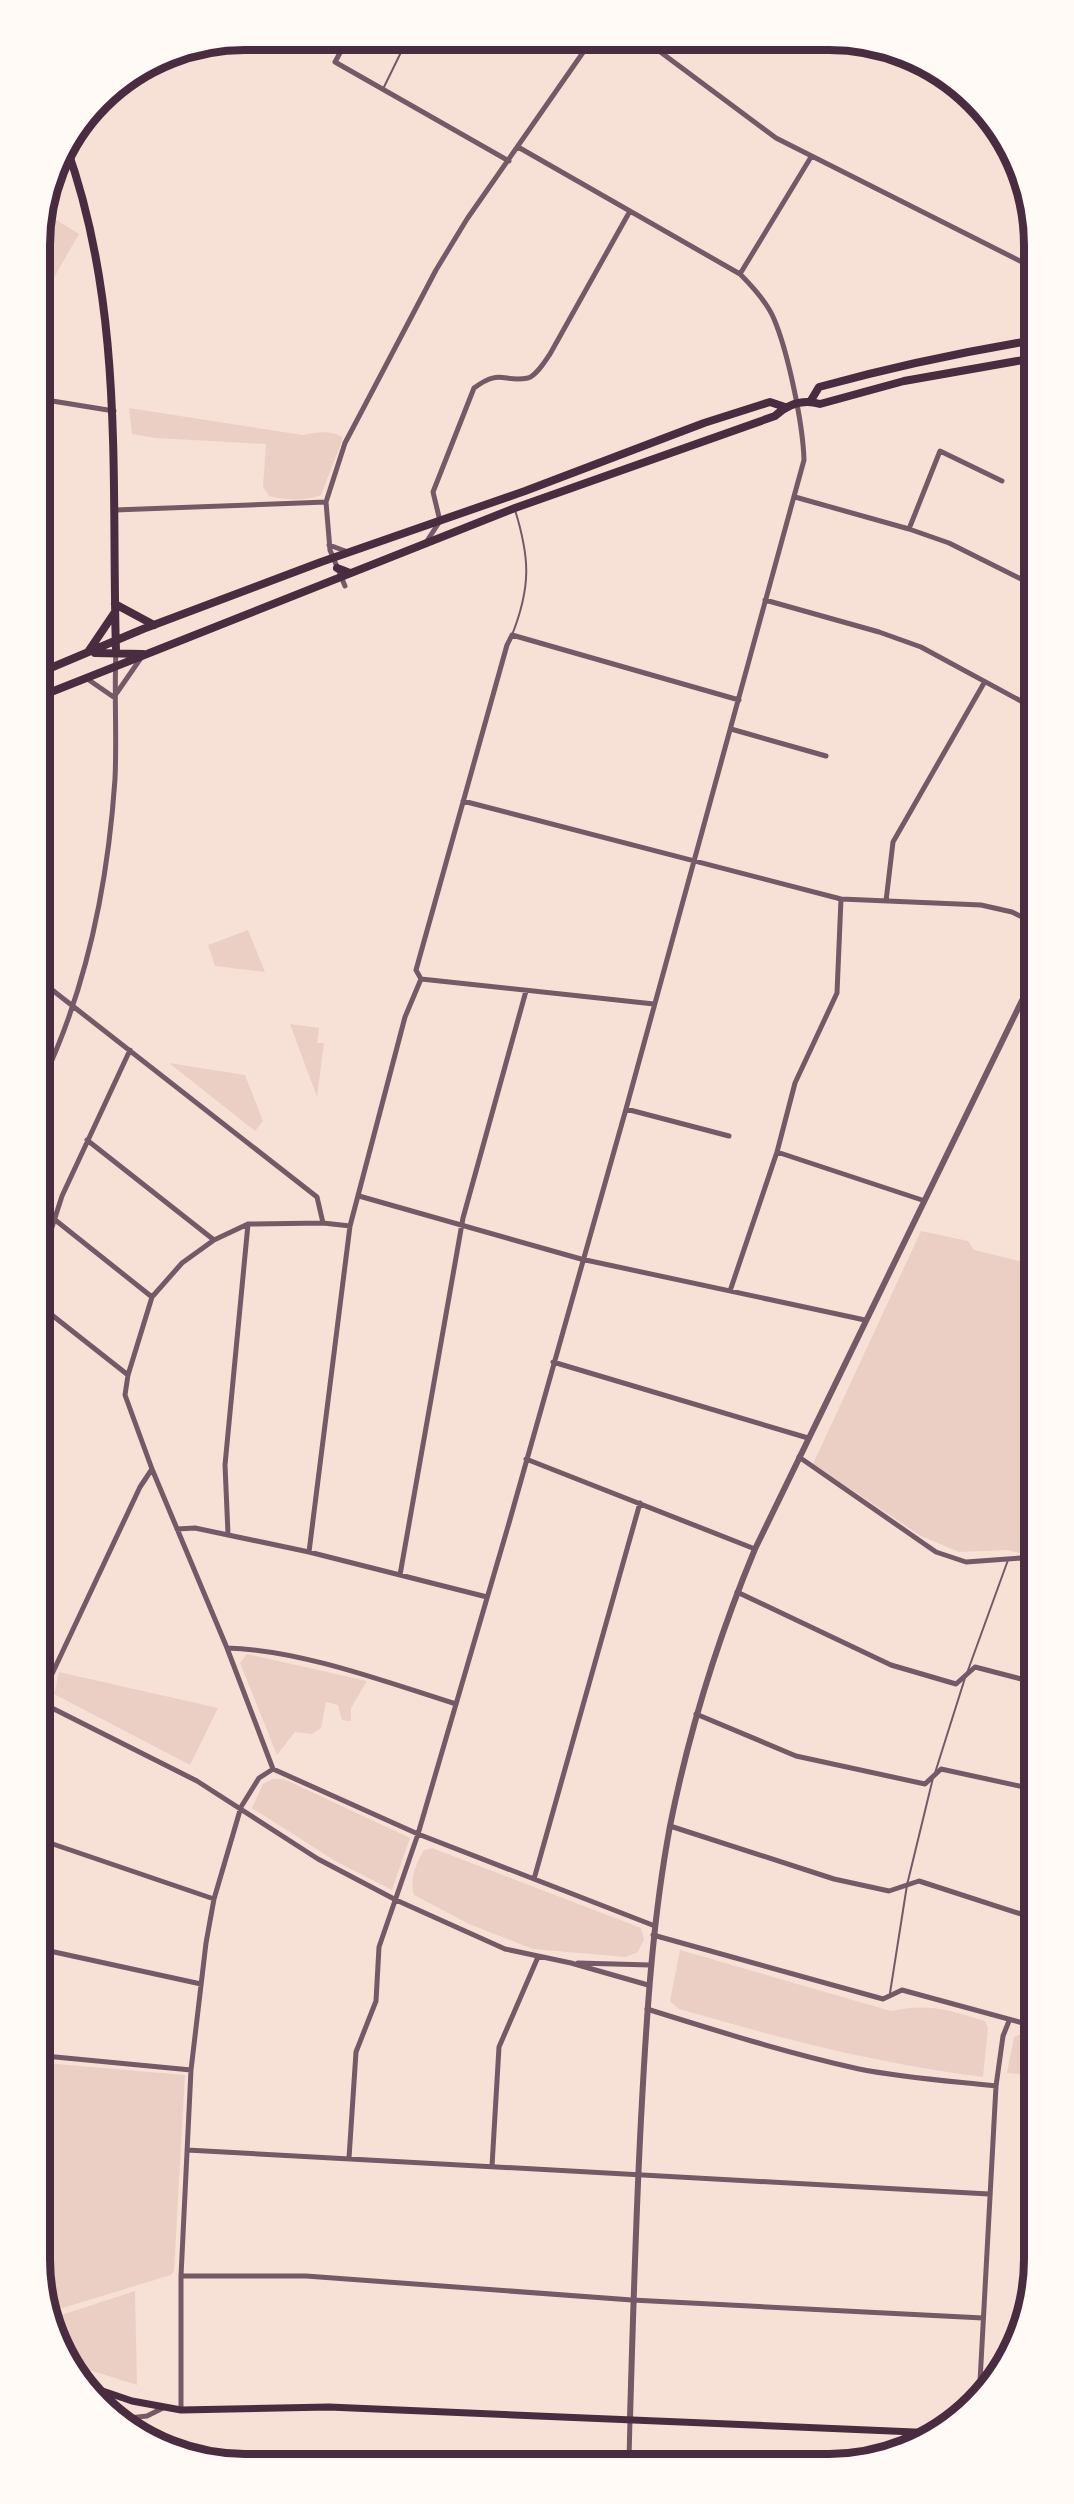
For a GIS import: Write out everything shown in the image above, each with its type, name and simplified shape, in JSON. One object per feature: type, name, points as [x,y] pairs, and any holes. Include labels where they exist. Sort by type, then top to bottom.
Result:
[{"type":"main road","points":[[70,158],[84,203],[99,270],[110,350],[114,411],[116,651]]},
{"type":"main road","points":[[810,402],[819,387],[921,360],[1024,342]]},
{"type":"main road","points":[[955,354],[958,370]]},
{"type":"main road","points":[[50,692],[515,508],[775,416],[785,407],[810,402],[820,404],[904,381],[1024,359]]},
{"type":"main road","points":[[50,668],[154,625],[321,562],[726,416],[770,402],[785,407]]},
{"type":"main road","points":[[321,562],[330,549]]},
{"type":"main road","points":[[337,566],[350,573]]},
{"type":"main road","points":[[115,608],[154,625]]},
{"type":"main road","points":[[88,653],[115,608]]},
{"type":"main road","points":[[88,653],[116,651],[144,654]]},
{"type":"main road","points":[[99,2389],[164,2408],[181,2410],[329,2407],[919,2432]]},
{"type":"street","points":[[342,50],[335,62],[509,161]]},
{"type":"street","points":[[345,586],[330,549],[326,502],[345,443],[421,297],[467,219],[585,50]]},
{"type":"street","points":[[659,50],[776,138],[1024,263]]},
{"type":"street","points":[[350,2158],[356,2052],[376,2001],[379,1947],[418,1834],[487,1597],[626,1109],[804,460],[804,440],[774,319],[755,290],[740,274],[519,147]]},
{"type":"street","points":[[740,274],[811,157]]},
{"type":"street","points":[[424,544],[440,521],[433,492],[474,388],[486,379],[498,375],[528,378],[534,374],[550,354],[630,211]]},
{"type":"street","points":[[50,401],[114,411]]},
{"type":"street","points":[[909,529],[940,450],[1002,481]]},
{"type":"street","points":[[795,497],[909,529],[972,553],[1024,580]]},
{"type":"street","points":[[115,510],[326,502]]},
{"type":"street","points":[[330,549],[348,552]]},
{"type":"street","points":[[321,562],[337,566]]},
{"type":"street","points":[[345,586],[350,573]]},
{"type":"street","points":[[328,582],[345,586]]},
{"type":"street","points":[[765,600],[879,632],[921,647],[1024,703]]},
{"type":"street","points":[[421,979],[416,970],[488,711],[513,635],[739,700]]},
{"type":"street","points":[[50,1062],[72,1007],[87,957],[108,861],[115,776],[116,651]]},
{"type":"street","points":[[115,697],[144,654]]},
{"type":"street","points":[[86,678],[115,697]]},
{"type":"street","points":[[886,901],[893,842],[984,683]]},
{"type":"street","points":[[731,729],[826,756]]},
{"type":"street","points":[[463,801],[842,899],[981,905],[1012,912],[1024,918]]},
{"type":"street","points":[[730,1292],[777,1152],[795,1083],[837,993],[842,899]]},
{"type":"street","points":[[421,979],[654,1004]]},
{"type":"street","points":[[309,1552],[350,1226],[405,1017],[421,979]]},
{"type":"street","points":[[50,989],[317,1197],[321,1206],[323,1223]]},
{"type":"street","points":[[400,1575],[463,1218],[526,991]]},
{"type":"street","points":[[629,2454],[632,2300],[648,1985],[653,1935],[670,1826],[696,1714],[737,1592],[755,1549],[922,1200],[1024,994]]},
{"type":"street","points":[[50,1232],[87,1140],[130,1050]]},
{"type":"street","points":[[626,1109],[729,1136]]},
{"type":"street","points":[[87,1140],[214,1240]]},
{"type":"street","points":[[777,1152],[922,1200]]},
{"type":"street","points":[[359,1196],[582,1259],[865,1320]]},
{"type":"street","points":[[54,1219],[153,1297]]},
{"type":"street","points":[[350,1226],[323,1223],[248,1224],[214,1240],[177,1269],[153,1297],[128,1375],[127,1404],[152,1470],[227,1648],[273,1769],[418,1834],[655,1926]]},
{"type":"street","points":[[228,1534],[225,1465],[248,1224]]},
{"type":"street","points":[[50,1314],[128,1375]]},
{"type":"street","points":[[553,1362],[808,1438]]},
{"type":"street","points":[[799,1457],[936,1552],[966,1562],[1024,1559]]},
{"type":"street","points":[[526,1459],[755,1549]]},
{"type":"street","points":[[50,1678],[140,1487],[152,1470]]},
{"type":"street","points":[[534,1879],[640,1503]]},
{"type":"street","points":[[177,1529],[195,1528],[228,1534],[487,1597]]},
{"type":"street","points":[[737,1592],[891,1665],[956,1684],[975,1667],[1024,1680]]},
{"type":"street","points":[[227,1648],[311,1662],[369,1676],[456,1704]]},
{"type":"street","points":[[50,1707],[145,1752],[241,1807],[318,1858],[396,1900],[505,1949],[571,1963],[648,1985]]},
{"type":"street","points":[[696,1714],[796,1756],[925,1784],[941,1769],[1024,1787]]},
{"type":"street","points":[[181,2410],[181,2276],[191,2070],[201,1984],[214,1899],[241,1807],[259,1778],[273,1769]]},
{"type":"street","points":[[670,1826],[834,1879],[889,1891],[919,1881],[1024,1915]]},
{"type":"street","points":[[50,1844],[214,1899]]},
{"type":"street","points":[[653,1935],[883,1999],[902,1990],[1024,2024]]},
{"type":"street","points":[[50,1951],[201,1984]]},
{"type":"street","points":[[492,2166],[498,2047],[538,1957]]},
{"type":"street","points":[[571,1963],[650,1965]]},
{"type":"street","points":[[647,2009],[762,2045],[859,2069],[996,2086]]},
{"type":"street","points":[[980,2383],[996,2086],[1003,2036],[1009,2021]]},
{"type":"street","points":[[50,2056],[191,2070]]},
{"type":"street","points":[[187,2150],[989,2194]]},
{"type":"street","points":[[181,2276],[306,2276],[632,2300],[983,2318]]},
{"type":"street","points":[[131,2418],[147,2416],[164,2408]]},
{"type":"lane","points":[[383,89],[402,50]]},
{"type":"lane","points":[[513,635],[527,589],[527,564],[515,508]]},
{"type":"lane","points":[[890,1996],[907,1885],[933,1778],[966,1675],[1008,1560]]},
{"type":"shaded area","points":[[52,217],[79,234],[50,285]]},
{"type":"shaded area","points":[[129,408],[303,435],[328,432],[342,437],[342,441],[321,495],[302,499],[281,498],[269,496],[263,487],[266,444],[155,438],[132,434]]},
{"type":"shaded area","points":[[248,930],[265,972],[215,966],[208,945]]},
{"type":"shaded area","points":[[290,1024],[319,1028],[317,1043],[324,1043],[317,1097]]},
{"type":"shaded area","points":[[169,1063],[245,1075],[263,1121],[255,1131]]},
{"type":"shaded area","points":[[921,1231],[968,1241],[974,1250],[1024,1262],[1024,1554],[1007,1550],[959,1552],[921,1536],[813,1464]]},
{"type":"shaded area","points":[[247,1654],[367,1681],[351,1708],[351,1721],[342,1720],[338,1705],[326,1702],[321,1728],[312,1734],[295,1732],[277,1755],[240,1663]]},
{"type":"shaded area","points":[[59,1672],[218,1708],[190,1765],[54,1694]]},
{"type":"shaded area","points":[[272,1779],[284,1779],[410,1838],[392,1890],[337,1862],[252,1808],[263,1784]]},
{"type":"shaded area","points":[[432,1848],[641,1928],[644,1939],[638,1952],[626,1957],[533,1949],[469,1924],[414,1895],[412,1883],[416,1866],[424,1850]]},
{"type":"shaded area","points":[[680,1950],[891,2011],[928,2008],[985,2021],[988,2028],[983,2077],[944,2072],[830,2049],[679,2009],[670,2001]]},
{"type":"shaded area","points":[[1024,2034],[1024,2075],[1007,2073],[1014,2037]]},
{"type":"shaded area","points":[[50,2063],[185,2075],[174,2271],[171,2275],[56,2310],[51,2285],[50,2260]]},
{"type":"shaded area","points":[[135,2291],[137,2385],[82,2368],[58,2316]]}]
